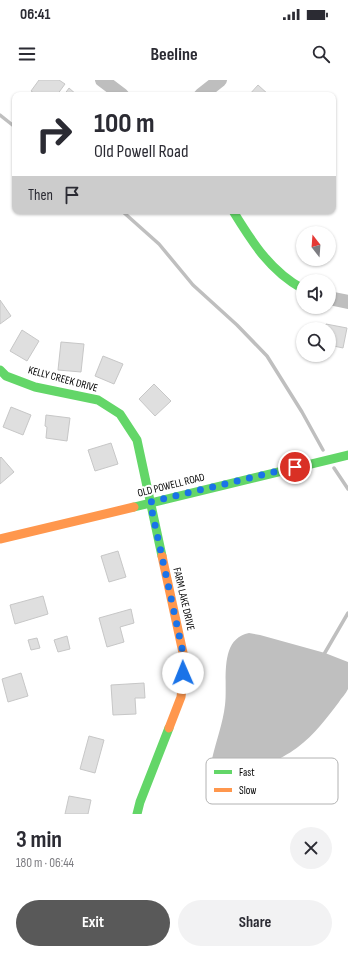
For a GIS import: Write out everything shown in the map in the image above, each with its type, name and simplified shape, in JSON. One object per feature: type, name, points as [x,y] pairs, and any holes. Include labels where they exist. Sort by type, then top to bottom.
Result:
[{"type":"street","points":[[102,80],[118,92]]},
{"type":"street","points":[[205,92],[220,80]]},
{"type":"street","points":[[235,214],[264,260],[280,275],[296,285]]},
{"type":"street","points":[[336,299],[348,302]]},
{"type":"street","name":"KELLY CREEK DRIVE","points":[[2,377],[98,400],[120,414],[137,440],[150,502]]},
{"type":"street","name":"OLD POWELL ROAD","points":[[0,539],[348,455]]},
{"type":"street","name":"FARM LAKE DRIVE","points":[[137,814],[140,802],[181,697],[185,662],[150,502]]},
{"type":"shaded area","points":[[249,633],[260,635],[325,653],[348,662],[348,689],[346,693],[315,732],[304,742],[281,758],[212,758],[224,712],[226,696],[226,663],[233,644],[239,637]]},
{"type":"building","points":[[39,80],[59,80],[65,84],[59,92],[31,91]]},
{"type":"building","points":[[258,85],[266,92],[252,92]]},
{"type":"building","points":[[69,88],[74,92],[66,92]]},
{"type":"building","points":[[0,300],[11,316],[0,324]]},
{"type":"building","points":[[336,326],[347,328],[343,348],[336,346]]},
{"type":"building","points":[[22,330],[39,341],[27,361],[10,351]]},
{"type":"building","points":[[61,342],[84,344],[81,372],[58,370]]},
{"type":"building","points":[[103,356],[123,364],[114,384],[95,376]]},
{"type":"building","points":[[154,384],[171,401],[155,416],[139,399]]},
{"type":"building","points":[[11,407],[31,415],[23,435],[3,427]]},
{"type":"building","points":[[46,415],[70,418],[67,441],[46,438]]},
{"type":"building","points":[[111,443],[118,464],[95,471],[88,450]]},
{"type":"building","points":[[1,457],[14,472],[0,484],[0,458]]},
{"type":"building","points":[[118,551],[126,577],[109,582],[101,556]]},
{"type":"building","points":[[43,596],[48,614],[15,624],[10,605]]},
{"type":"building","points":[[131,609],[134,623],[120,627],[124,642],[107,647],[99,618]]},
{"type":"building","points":[[67,636],[70,649],[58,652],[54,640]]},
{"type":"building","points":[[37,638],[40,648],[31,650],[28,640]]},
{"type":"building","points":[[21,673],[28,696],[8,702],[2,679]]},
{"type":"building","points":[[144,683],[145,698],[135,698],[136,714],[113,715],[111,685]]},
{"type":"building","points":[[89,736],[104,740],[95,773],[80,769]]},
{"type":"building","points":[[69,796],[91,800],[88,814],[65,814]]},
{"type":"waterway","points":[[0,115],[12,125]]},
{"type":"waterway","points":[[125,214],[159,244],[193,285],[237,325],[267,356],[302,412],[323,450]]},
{"type":"waterway","points":[[334,468],[348,489]]},
{"type":"waterway","points":[[323,656],[348,613]]},
{"type":"traffic: fast","points":[[235,214],[247,234],[271,265],[296,285]]},
{"type":"traffic: fast","points":[[0,370],[6,376],[35,387],[98,400],[120,414],[137,440],[162,556]]},
{"type":"traffic: fast","points":[[134,507],[348,455]]},
{"type":"traffic: fast","points":[[137,814],[140,802],[169,728]]},
{"type":"traffic: slow","points":[[0,539],[134,507]]},
{"type":"traffic: slow","points":[[162,556],[185,662],[181,697],[169,728]]},
{"type":"route","points":[[183,673],[185,662],[150,502],[295,467]]}]
